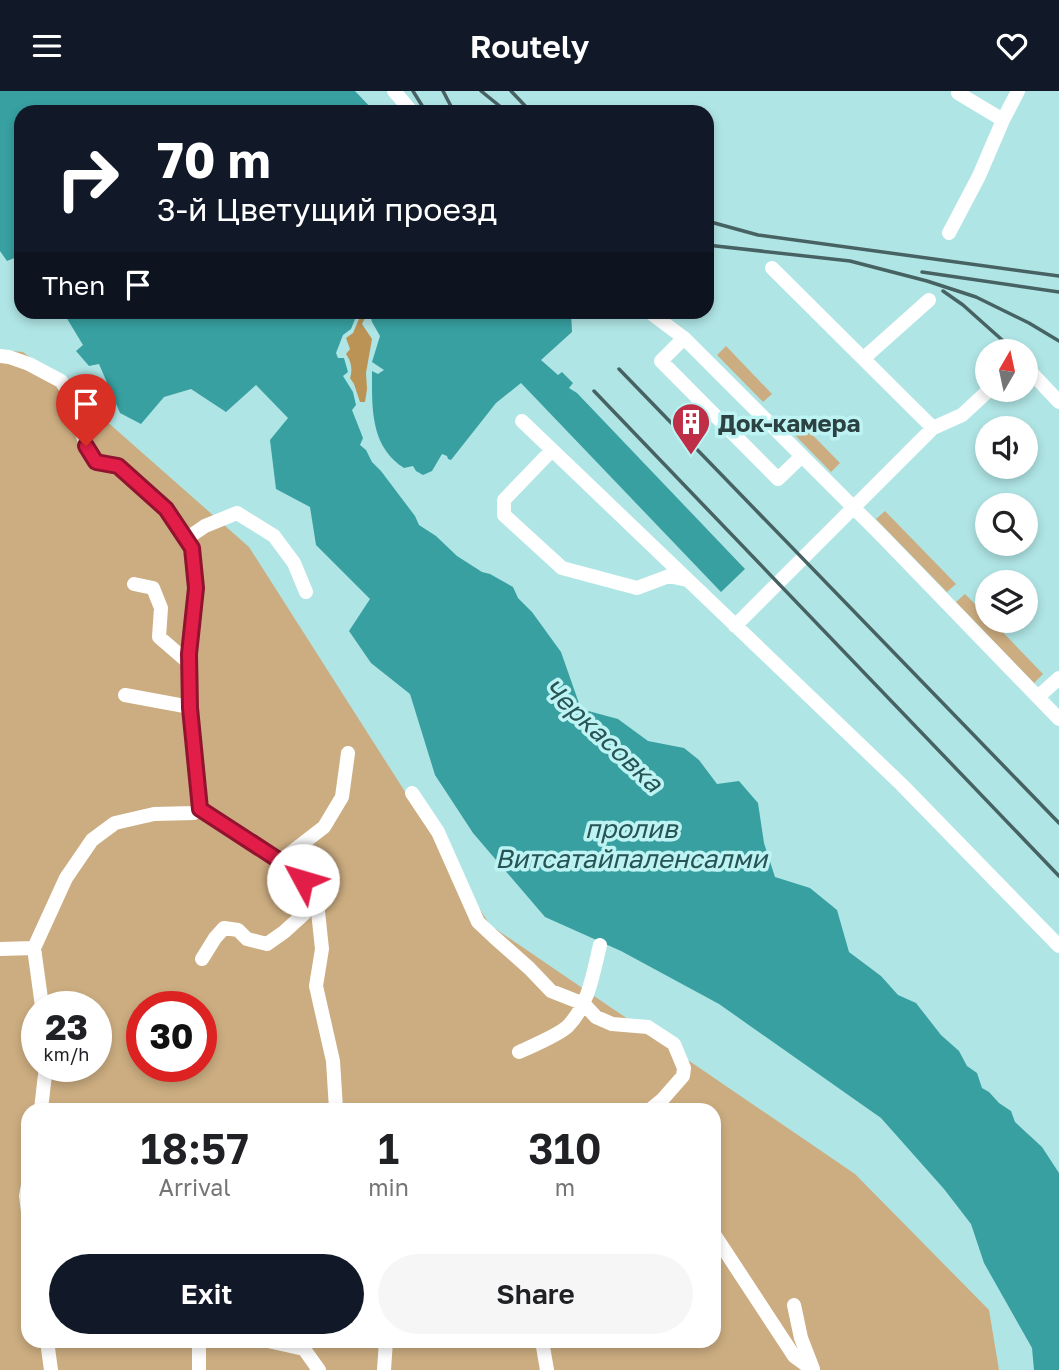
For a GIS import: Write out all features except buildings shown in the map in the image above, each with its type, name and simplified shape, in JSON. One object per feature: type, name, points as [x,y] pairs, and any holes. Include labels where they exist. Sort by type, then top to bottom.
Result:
[{"type":"street","points":[[394,91],[406,105]]},
{"type":"street","points":[[959,91],[958,93],[1003,120]]},
{"type":"street","points":[[949,233],[1018,91]]},
{"type":"street","points":[[772,268],[933,428]]},
{"type":"street","points":[[864,358],[929,300]]},
{"type":"street","points":[[659,319],[684,338],[1059,719]]},
{"type":"street","points":[[684,338],[660,361],[778,479],[802,456]]},
{"type":"street","points":[[0,356],[29,364],[61,381],[71,397],[86,446],[96,462],[118,466],[166,509],[192,548],[196,588],[189,663],[190,708],[200,809]]},
{"type":"street","points":[[1038,380],[1059,402]]},
{"type":"street","points":[[735,626],[933,428],[962,415],[975,403]]},
{"type":"street","points":[[522,421],[902,786],[1059,946]]},
{"type":"street","points":[[552,450],[504,500],[504,515],[562,568],[637,588],[669,576],[688,580]]},
{"type":"street","points":[[186,539],[205,526],[237,513],[274,536],[294,563],[306,592]]},
{"type":"street","points":[[134,584],[153,588],[161,608],[159,637],[189,663]]},
{"type":"street","points":[[1038,697],[1059,678]]},
{"type":"street","points":[[125,695],[190,708]]},
{"type":"street","points":[[280,861],[324,827],[342,797],[348,753]]},
{"type":"street","points":[[412,793],[438,832],[478,922],[551,991],[583,1004],[596,1017],[612,1024],[648,1027],[674,1044],[684,1068],[683,1076],[659,1103]]},
{"type":"street","points":[[200,809],[280,861],[303,880],[317,902],[322,949],[316,986],[333,1061],[336,1103]]},
{"type":"street","points":[[40,991],[34,948],[66,878],[92,840],[115,823],[154,814],[194,813],[200,809]]},
{"type":"street","points":[[202,959],[215,937],[224,928],[238,930],[247,939],[267,944],[317,902]]},
{"type":"street","points":[[519,1052],[566,1027],[589,992],[600,945]]},
{"type":"street","points":[[0,949],[34,948]]},
{"type":"street","points":[[42,1103],[44,1082]]},
{"type":"street","points":[[721,1245],[794,1356],[813,1370]]},
{"type":"street","points":[[794,1305],[801,1338],[813,1370]]},
{"type":"street","points":[[48,1348],[51,1370]]},
{"type":"street","points":[[199,1348],[200,1370]]},
{"type":"street","points":[[305,1348],[320,1370]]},
{"type":"street","points":[[384,1370],[386,1348]]},
{"type":"street","points":[[543,1348],[547,1370]]},
{"type":"shaded area","points":[[359,319],[364,319],[362,324],[372,339],[366,373],[365,402],[360,402],[350,378],[351,366],[346,354],[350,349],[346,338],[353,333]]},
{"type":"shaded area","points":[[726,346],[772,394],[763,402],[717,355]]},
{"type":"shaded area","points":[[0,350],[23,352],[61,381],[249,547],[490,925],[855,1174],[989,1310],[999,1370],[0,1370]]},
{"type":"shaded area","points":[[793,415],[840,463],[831,472],[784,424]]},
{"type":"shaded area","points":[[885,511],[956,584],[947,592],[876,519]]},
{"type":"shaded area","points":[[965,594],[975,604],[975,622],[956,602]]},
{"type":"shaded area","points":[[986,633],[1004,633],[1043,674],[1034,683]]},
{"type":"water","points":[[0,91],[355,91],[368,105],[14,105],[14,258],[7,261],[0,251]]},
{"type":"water","name":"пролив Витсатайпаленсалми","points":[[67,319],[355,319],[351,329],[343,335],[336,353],[338,358],[344,358],[348,372],[343,376],[353,392],[356,405],[352,410],[363,438],[360,445],[415,516],[419,525],[436,536],[457,556],[513,587],[518,598],[532,612],[561,652],[581,709],[618,719],[648,741],[684,748],[699,760],[717,784],[739,781],[758,803],[764,843],[775,877],[810,888],[837,910],[849,952],[881,976],[898,995],[916,1003],[941,1035],[959,1051],[967,1066],[977,1073],[982,1088],[1011,1111],[1015,1122],[1042,1147],[1059,1173],[1059,1370],[1034,1370],[1032,1348],[984,1263],[971,1224],[881,1118],[719,1004],[621,951],[545,917],[473,833],[435,775],[410,694],[371,663],[349,631],[370,599],[316,545],[310,507],[276,489],[270,440],[288,418],[256,385],[226,412],[191,389],[164,397],[141,424],[120,413],[99,364],[89,366],[76,351],[83,345]]},
{"type":"water","points":[[371,319],[571,319],[572,332],[541,360],[558,375],[562,372],[573,383],[569,388],[577,393],[745,569],[721,592],[521,383],[496,403],[451,460],[442,454],[432,471],[423,475],[413,466],[404,468],[385,449],[375,425],[372,371],[378,374],[384,370],[372,362],[380,336]]},
{"type":"railway","points":[[413,91],[422,105]]},
{"type":"railway","points":[[443,91],[450,105]]},
{"type":"railway","points":[[481,91],[498,105]]},
{"type":"railway","points":[[511,91],[524,105]]},
{"type":"railway","points":[[714,223],[758,235],[1059,276]]},
{"type":"railway","points":[[714,246],[850,261],[927,281],[976,297],[1059,341]]},
{"type":"railway","points":[[922,272],[1059,292]]},
{"type":"railway","points":[[943,291],[1001,339]]},
{"type":"railway","points":[[619,369],[1059,823]]},
{"type":"railway","points":[[594,391],[1059,876]]},
{"type":"place","name":"Док-камера","points":[[691,456]]},
{"type":"route","points":[[86,446],[96,462],[118,466],[166,509],[192,548],[196,588],[189,654],[190,708],[200,809],[280,861],[303,880]]},
{"type":"water label","name":"Черкасовка","points":[[603,735]]}]
